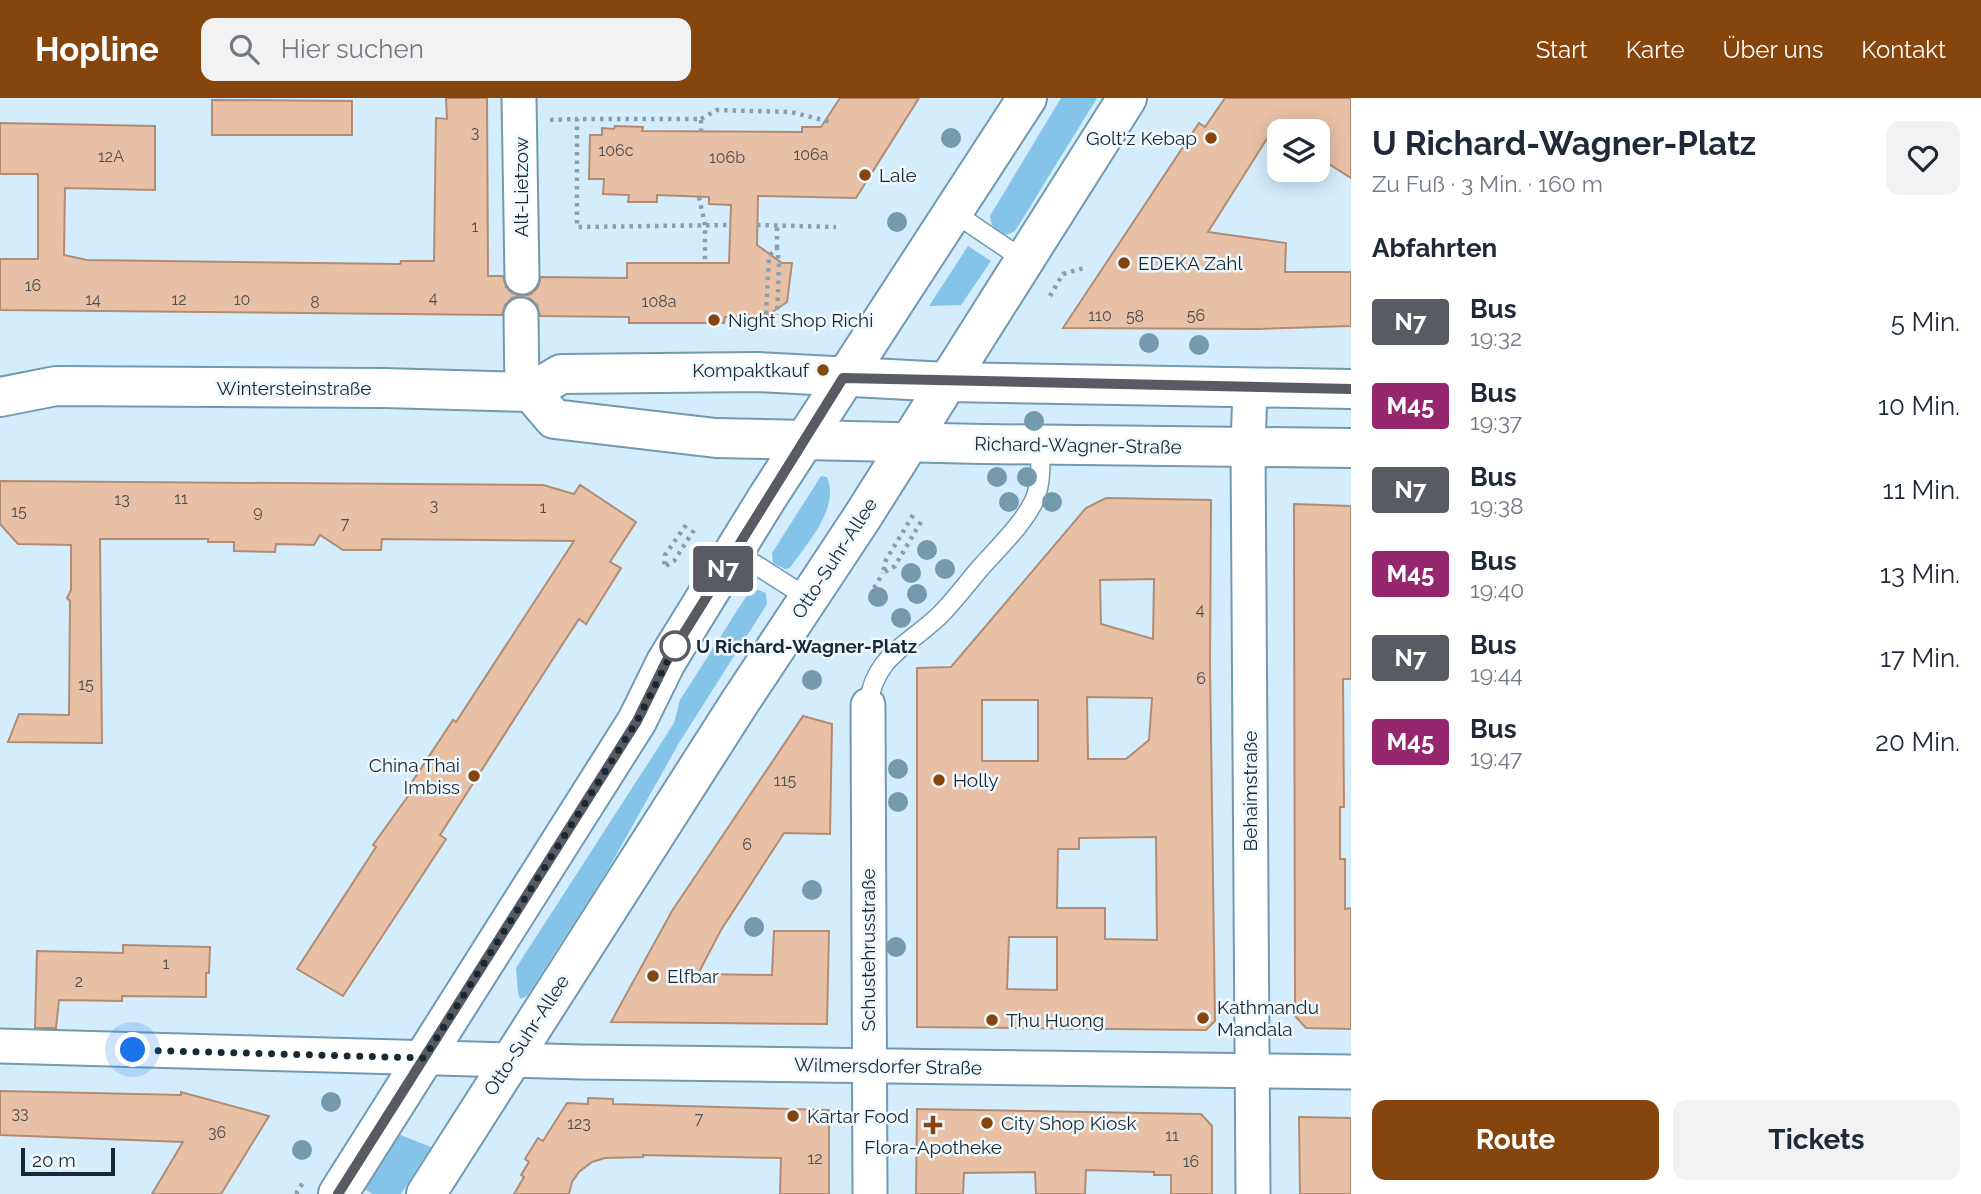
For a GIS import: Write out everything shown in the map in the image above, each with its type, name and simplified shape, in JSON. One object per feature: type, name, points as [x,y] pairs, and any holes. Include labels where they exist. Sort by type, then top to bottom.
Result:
[{"type":"main road","points":[[338,1194],[637,721],[666,662],[734,551],[843,378],[1027,98]]},
{"type":"main road","name":"Otto-Suhr-Allee","points":[[426,1194],[909,443],[1127,98]]},
{"type":"main road","points":[[805,439],[716,438],[554,419],[526,392],[561,374],[778,372],[843,378],[947,382],[1351,389]]},
{"type":"main road","name":"Wintersteinstraße","points":[[0,373],[56,386]]},
{"type":"main road","name":"Wintersteinstraße","points":[[0,397],[56,386],[383,388],[526,392]]},
{"type":"main road","name":"Richard-Wagner-Straße","points":[[805,439],[909,443],[1351,447]]},
{"type":"street","name":"Alt-Lietzow","points":[[519,98],[522,276]]},
{"type":"street","points":[[521,315],[526,392]]},
{"type":"street","name":"Behaimstraße","points":[[1250,388],[1248,447],[1253,1194]]},
{"type":"street","name":"Schustehrusstraße","points":[[868,705],[870,1194]]},
{"type":"street","name":"Wilmersdorfer Straße","points":[[0,1046],[510,1060],[1351,1072]]},
{"type":"lane","points":[[953,212],[1024,260]]},
{"type":"lane","points":[[868,705],[873,682],[888,660],[903,644],[939,616],[1019,524],[1034,502],[1040,481],[1041,444]]},
{"type":"lane","points":[[734,551],[808,598]]},
{"type":"path","points":[[550,120],[701,119],[717,110],[791,112],[831,122]]},
{"type":"path","points":[[577,119],[577,228],[730,225]]},
{"type":"path","points":[[701,119],[701,132]]},
{"type":"path","points":[[699,197],[705,225],[705,263]]},
{"type":"path","points":[[757,225],[836,227]]},
{"type":"path","points":[[777,226],[777,315]]},
{"type":"path","points":[[766,314],[769,256],[777,248]]},
{"type":"path","points":[[1050,296],[1063,274],[1084,268]]},
{"type":"path","points":[[874,588],[883,573],[886,560],[913,515]]},
{"type":"path","points":[[883,573],[895,566],[922,520]]},
{"type":"path","points":[[685,524],[665,555],[664,567],[674,561],[694,530]]},
{"type":"shaded area","points":[[1061,98],[1097,98],[1015,231],[1003,234],[993,226],[990,216]]},
{"type":"shaded area","points":[[968,246],[991,261],[961,305],[929,306]]},
{"type":"shaded area","points":[[821,476],[827,477],[830,489],[825,513],[813,536],[790,568],[785,569],[773,563],[772,553]]},
{"type":"shaded area","points":[[756,589],[766,593],[767,604],[679,743],[607,871],[527,996],[520,999],[516,968],[674,723],[680,700],[749,592]]},
{"type":"shaded area","points":[[398,1134],[431,1147],[401,1194],[373,1194],[364,1189]]},
{"type":"building","points":[[446,98],[487,98],[488,276],[503,276],[506,287],[520,296],[512,298],[505,305],[502,315],[0,310],[0,259],[38,259],[38,174],[0,174],[0,123],[155,126],[155,190],[65,188],[64,255],[87,260],[400,264],[401,261],[434,261],[436,118],[447,119]]},
{"type":"building","points":[[840,98],[919,98],[856,198],[758,196],[757,245],[782,263],[792,263],[787,302],[768,315],[725,317],[724,323],[629,323],[629,317],[540,316],[537,305],[523,296],[531,294],[538,287],[541,277],[627,278],[627,263],[729,263],[731,205],[709,204],[709,197],[657,195],[657,202],[628,202],[629,195],[603,194],[604,179],[589,179],[590,135],[602,135],[602,128],[614,129],[615,126],[643,127],[642,131],[802,132],[802,127],[821,127]]},
{"type":"building","points":[[1225,98],[1351,98],[1351,178],[1330,165],[1330,119],[1267,119],[1267,139],[1208,232],[1286,243],[1285,272],[1351,272],[1351,326],[1258,329],[1063,328],[1199,123],[1205,127]]},
{"type":"building","points":[[212,100],[352,101],[352,135],[212,135]]},
{"type":"building","points":[[0,481],[543,485],[574,494],[580,485],[636,522],[610,562],[621,568],[586,624],[579,619],[549,665],[440,835],[446,839],[343,996],[297,969],[376,847],[373,845],[416,785],[412,782],[453,720],[456,722],[574,541],[382,539],[381,550],[343,550],[320,535],[314,545],[276,544],[275,552],[234,551],[234,542],[208,542],[208,539],[100,539],[102,743],[8,742],[19,714],[69,715],[70,601],[67,598],[71,590],[71,545],[18,544],[0,524]]},
{"type":"building","points":[[1106,498],[1211,500],[1210,665],[1215,1021],[1206,1030],[917,1027],[917,668],[951,667],[1086,508]],"holes":[[[1154,579],[1153,639],[1101,624],[1100,580]],[[1087,697],[1152,698],[1149,740],[1126,759],[1088,759]],[[982,700],[1038,700],[1038,761],[982,761]],[[1156,837],[1157,940],[1105,939],[1105,908],[1057,908],[1058,849],[1079,849],[1079,838]],[[1009,937],[1057,937],[1057,990],[1007,989]]]},
{"type":"building","points":[[1294,504],[1351,506],[1351,679],[1343,679],[1344,807],[1340,807],[1340,859],[1345,859],[1345,909],[1351,908],[1351,1029],[1306,1028],[1295,1016]]},
{"type":"building","points":[[803,716],[832,724],[830,834],[784,833],[721,930],[698,974],[772,975],[774,931],[829,931],[827,1024],[611,1022],[672,911]]},
{"type":"building","points":[[123,945],[210,947],[206,997],[122,996],[122,1001],[59,1000],[56,1028],[35,1028],[37,951],[123,953]]},
{"type":"building","points":[[0,1091],[181,1095],[181,1092],[269,1116],[221,1194],[152,1194],[183,1142],[0,1135]]},
{"type":"building","points":[[588,1098],[613,1099],[613,1104],[829,1110],[829,1194],[780,1194],[781,1158],[643,1155],[605,1158],[592,1162],[579,1172],[572,1182],[569,1194],[514,1194],[529,1162],[525,1159],[538,1138],[543,1141],[567,1103],[588,1104]]},
{"type":"building","points":[[917,1109],[1201,1114],[1212,1126],[1212,1194],[1171,1194],[1171,1175],[1086,1170],[1085,1194],[1036,1194],[1035,1172],[964,1173],[963,1194],[916,1194]]},
{"type":"building","points":[[1299,1117],[1351,1118],[1351,1194],[1300,1194]]},
{"type":"bus line","name":"N7","points":[[338,1194],[637,721],[666,662],[843,378],[1351,389]]},
{"type":"place","name":"Golt'z Kebap","points":[[1211,138]]},
{"type":"place","name":"Lale","points":[[865,175]]},
{"type":"place","name":"EDEKA Zahl","points":[[1124,263]]},
{"type":"place","name":"Night Shop Richi","points":[[714,320]]},
{"type":"place","name":"Kompaktkauf","points":[[823,370]]},
{"type":"place","name":"U Richard-Wagner-Platz","points":[[675,646]]},
{"type":"place","name":"China Thai Imbiss","points":[[474,776]]},
{"type":"place","name":"Holly","points":[[939,780]]},
{"type":"place","name":"Elfbar","points":[[653,976]]},
{"type":"place","name":"Kathmandu Mandala","points":[[1203,1018]]},
{"type":"place","name":"Thu Huong","points":[[992,1020]]},
{"type":"place","name":"Kartar Food","points":[[793,1116]]},
{"type":"place","name":"City Shop Kiosk","points":[[987,1123]]},
{"type":"place","name":"Flora-Apotheke","points":[[933,1125]]},
{"type":"route","points":[[133,1050],[424,1058],[637,721],[675,646]]}]
